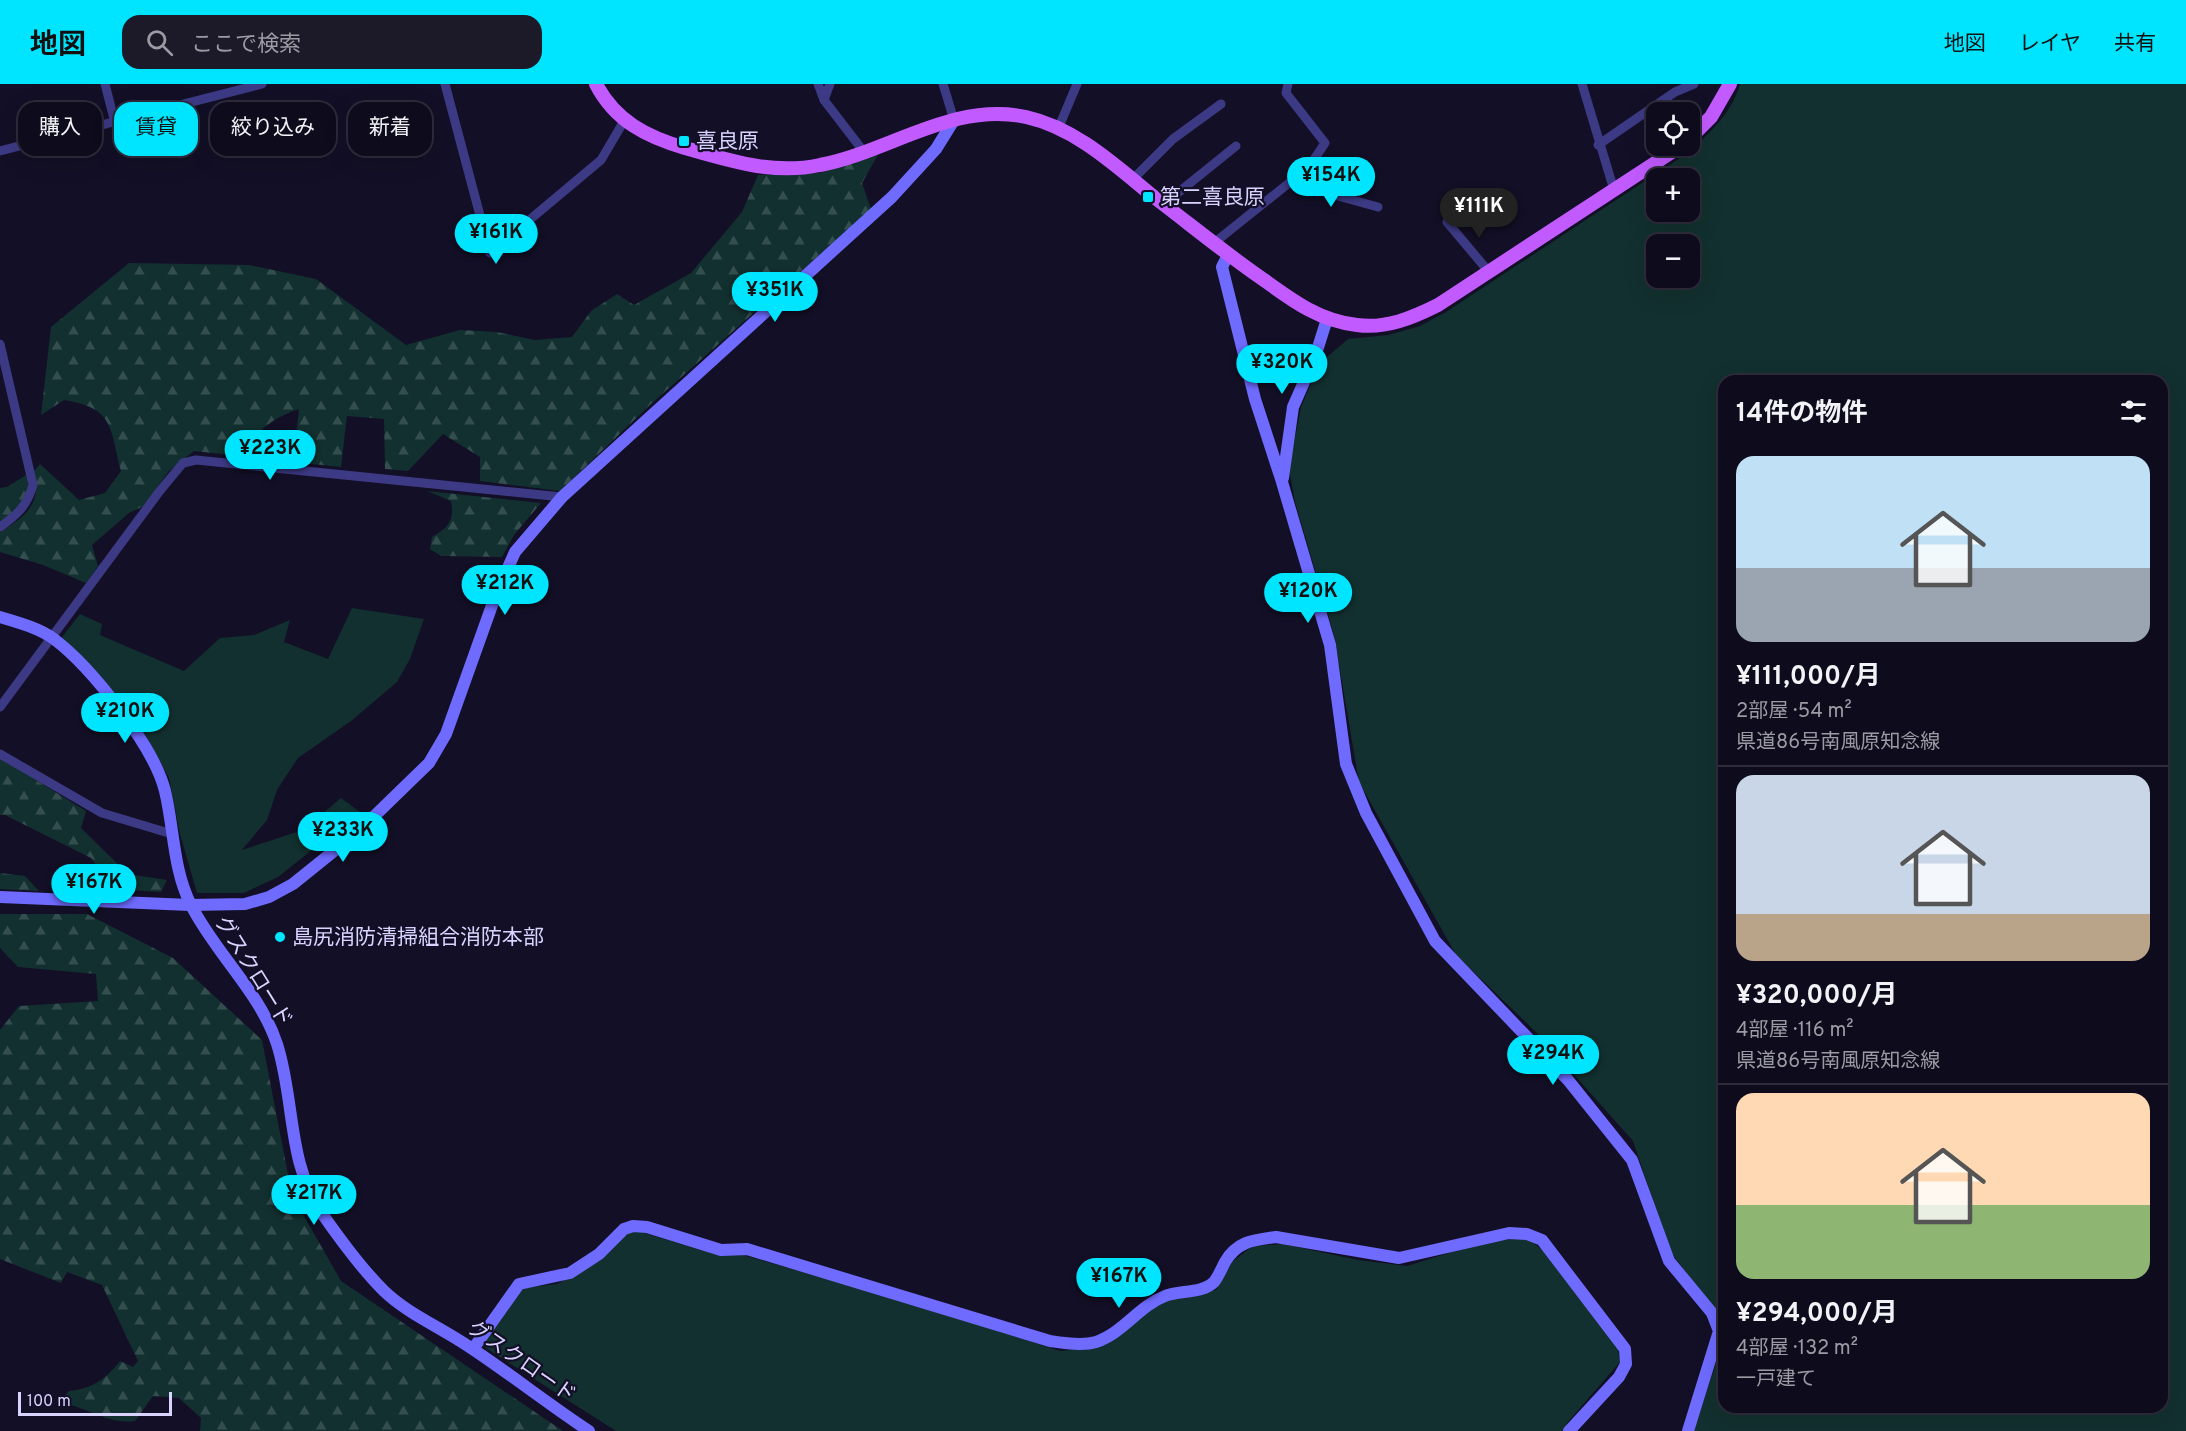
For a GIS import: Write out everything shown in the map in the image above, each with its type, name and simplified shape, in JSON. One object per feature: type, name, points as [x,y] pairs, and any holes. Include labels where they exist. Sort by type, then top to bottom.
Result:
[{"type":"main road","points":[[596,84],[624,121],[658,140],[765,169],[823,165],[864,152],[913,132],[954,120],[987,114],[1010,115],[1041,121],[1097,151],[1228,255],[1304,309],[1327,319],[1358,326],[1386,325],[1410,319],[1438,305],[1666,156]]},
{"type":"main road","points":[[1700,128],[1712,117],[1730,84]]},
{"type":"street","points":[[105,84],[114,119]]},
{"type":"street","points":[[194,102],[262,84]]},
{"type":"street","points":[[445,84],[490,253],[601,160],[624,121]]},
{"type":"street","points":[[818,84],[824,100],[864,152]]},
{"type":"street","points":[[824,100],[830,84]]},
{"type":"street","points":[[0,897],[245,904],[269,897],[292,884],[360,830],[429,762],[446,734],[495,597],[515,552],[562,497],[892,197],[936,149],[954,120],[943,84]]},
{"type":"street","points":[[1058,129],[1077,84]]},
{"type":"street","points":[[1214,243],[1309,167],[1325,143],[1286,93],[1288,84]]},
{"type":"street","points":[[1582,84],[1614,190]]},
{"type":"street","points":[[1599,145],[1675,92],[1694,84]]},
{"type":"street","points":[[1133,179],[1173,139],[1221,104]]},
{"type":"street","points":[[0,151],[114,123]]},
{"type":"street","points":[[1164,204],[1236,146]]},
{"type":"street","points":[[1298,175],[1338,196],[1378,207]]},
{"type":"street","points":[[1447,222],[1489,272]]},
{"type":"street","points":[[1228,255],[1222,267],[1255,399],[1330,645],[1346,764],[1366,813],[1435,941],[1568,1080],[1632,1160],[1669,1261],[1712,1314],[1718,1329]]},
{"type":"street","points":[[1282,482],[1293,407],[1315,357],[1327,319]]},
{"type":"street","points":[[0,344],[33,485],[29,501],[17,515],[0,527]]},
{"type":"street","points":[[0,706],[183,463],[196,460],[562,497]]},
{"type":"street","name":"グスクロード","points":[[0,618],[52,637],[88,672],[145,744],[165,790],[172,834],[190,904],[252,998],[275,1040],[284,1066],[301,1170],[321,1211],[385,1292],[398,1303],[472,1349],[589,1431]]},
{"type":"street","points":[[0,754],[102,813],[172,834]]},
{"type":"street","points":[[472,1349],[519,1284],[552,1279],[570,1273],[600,1254],[624,1229],[633,1226],[646,1227],[721,1250],[747,1249],[1050,1341],[1070,1343],[1094,1342],[1110,1335],[1166,1296],[1204,1288],[1214,1282],[1238,1245],[1255,1240],[1276,1237],[1399,1258],[1509,1233],[1527,1234],[1542,1240],[1625,1349],[1626,1364],[1619,1377],[1569,1431]]},
{"type":"street","points":[[1688,1431],[1718,1334]]},
{"type":"green space","points":[[1740,84],[2186,84],[2186,1431],[1694,1431],[1718,1357],[1718,1413],[2168,1413],[2168,375],[1718,375],[1718,1315],[1670,1251],[1633,1141],[1536,1032],[1456,955],[1359,782],[1334,635],[1295,502],[1289,468],[1301,407],[1320,363],[1348,339],[1388,335],[1420,326],[1446,312],[1646,180],[1646,222],[1700,222],[1700,168],[1665,168],[1683,156],[1700,156],[1700,142],[1725,114]]},
{"type":"green space","points":[[880,151],[862,183],[871,209],[651,404],[560,491],[480,481],[480,457],[443,434],[408,471],[385,469],[384,419],[347,416],[341,467],[293,462],[299,409],[280,417],[265,427],[240,456],[194,451],[169,471],[144,506],[129,513],[92,545],[98,566],[86,583],[43,565],[0,552],[0,532],[25,514],[34,500],[36,482],[34,471],[40,464],[79,500],[105,493],[121,471],[112,432],[102,415],[81,404],[64,400],[41,415],[51,327],[129,263],[249,265],[316,279],[406,345],[460,330],[497,332],[535,340],[572,337],[591,311],[617,294],[634,305],[691,273],[742,212],[758,175],[820,173]]},
{"type":"green space","points":[[26,475],[29,487],[18,510],[0,522],[0,488],[7,487]]},
{"type":"green space","points":[[427,491],[541,503],[514,535],[502,557],[441,556],[430,549],[432,537],[449,523],[452,513],[451,501]]},
{"type":"green space","points":[[352,608],[424,619],[410,659],[397,682],[351,721],[298,758],[277,790],[267,820],[242,850],[303,830],[341,798],[360,812],[278,877],[244,893],[197,893],[180,834],[169,778],[144,732],[62,637],[80,614],[102,624],[100,635],[184,671],[220,638],[254,635],[290,620],[284,642],[328,659]]},
{"type":"green space","points":[[0,758],[86,811],[81,828],[128,874],[167,880],[161,892],[114,889],[91,858],[5,815],[0,815]]},
{"type":"green space","points":[[0,873],[25,876],[39,891],[0,889]]},
{"type":"green space","points":[[0,914],[87,914],[173,958],[262,1040],[292,1195],[341,1281],[563,1431],[200,1431],[201,1418],[179,1398],[153,1396],[135,1421],[106,1418],[59,1402],[69,1391],[85,1388],[98,1382],[120,1361],[133,1367],[138,1361],[102,1285],[67,1272],[61,1283],[0,1259],[0,1030],[19,1006],[98,1001],[96,974],[18,967],[0,948]]},
{"type":"green space","points":[[631,1229],[717,1255],[739,1254],[932,1309],[1060,1351],[1100,1347],[1163,1300],[1216,1290],[1233,1261],[1253,1246],[1283,1244],[1358,1260],[1407,1266],[1484,1242],[1527,1238],[1545,1252],[1617,1343],[1620,1362],[1567,1423],[1564,1431],[616,1431],[481,1345],[521,1288],[557,1284],[597,1262]]},
{"type":"place","name":"喜良原","points":[[684,141]]},
{"type":"place","name":"第二喜良原","points":[[1148,197]]},
{"type":"place","name":"島尻消防清掃組合消防本部","points":[[280,937]]}]
